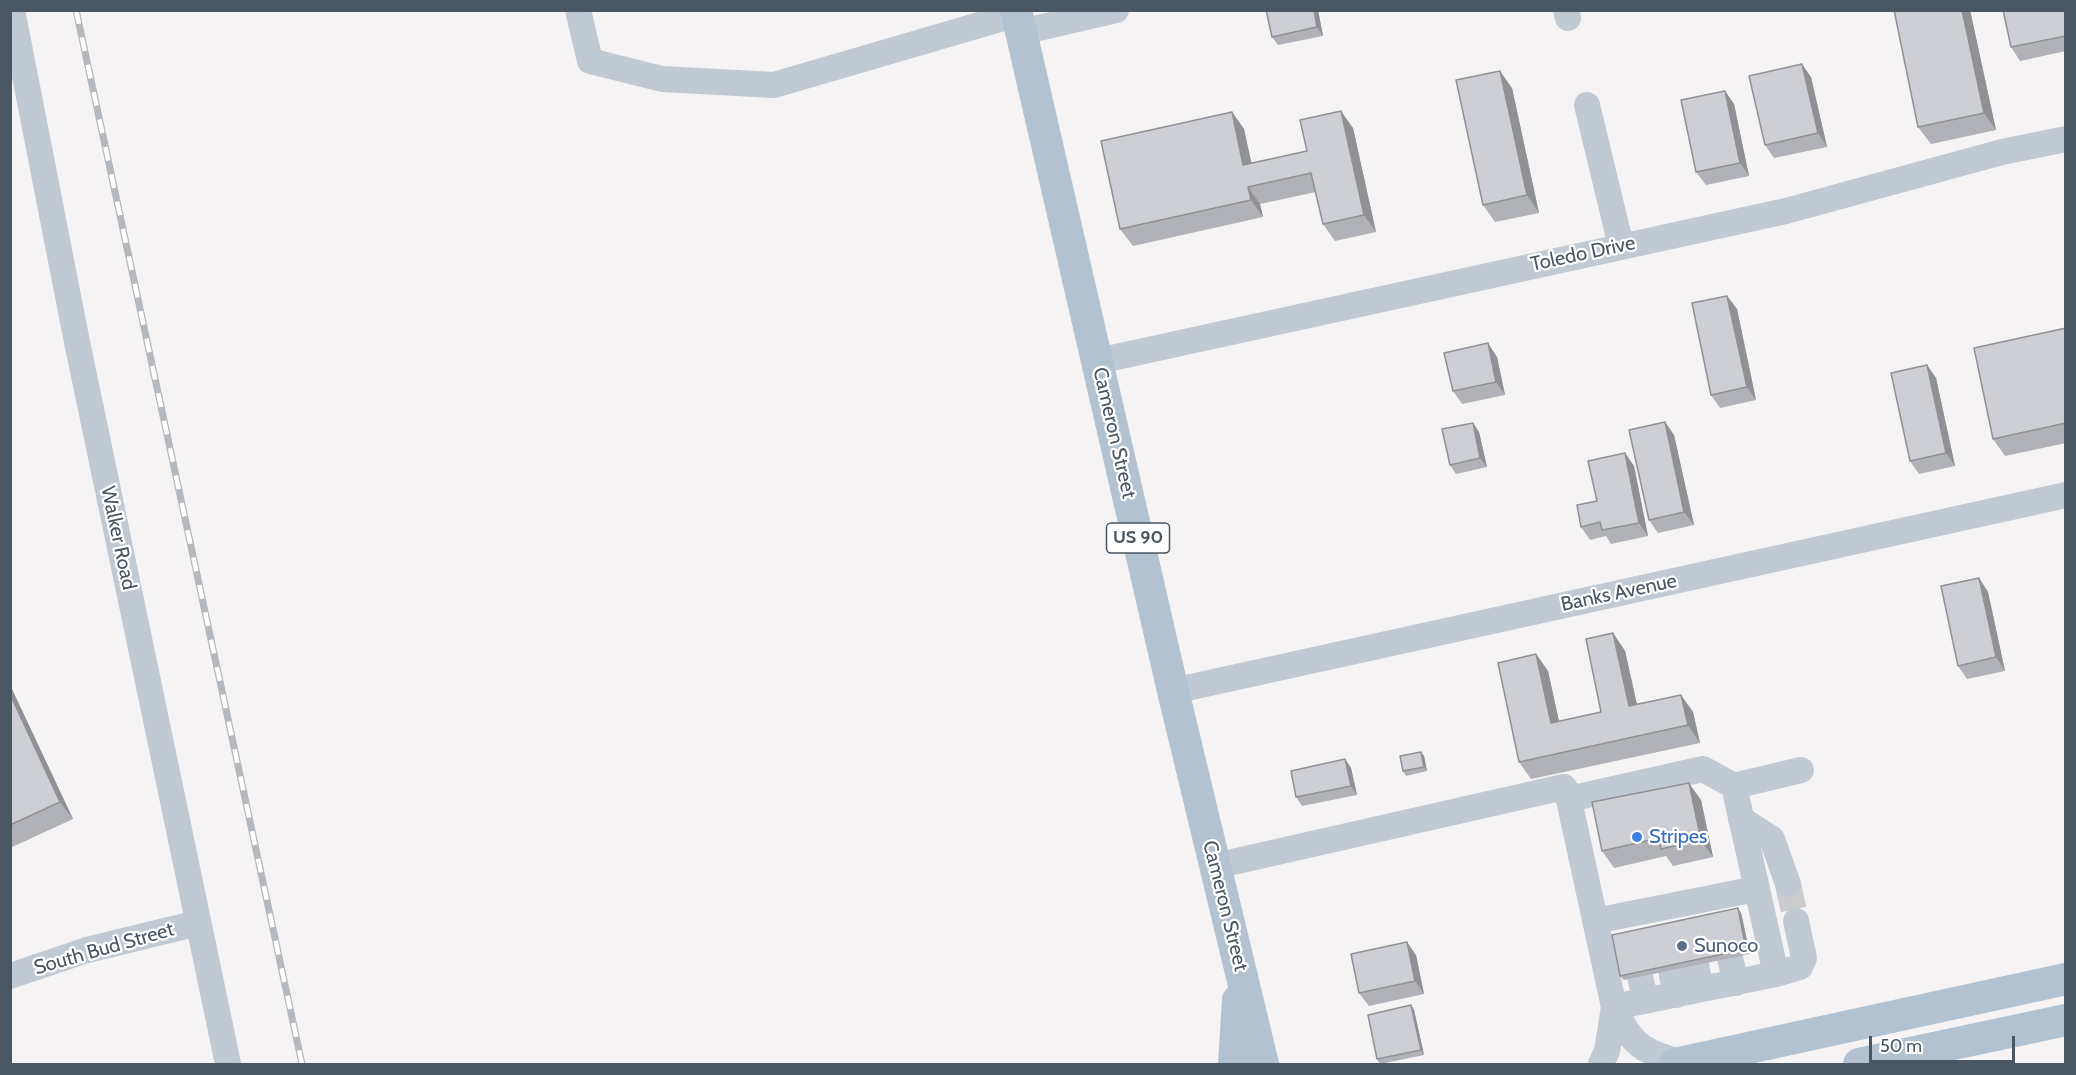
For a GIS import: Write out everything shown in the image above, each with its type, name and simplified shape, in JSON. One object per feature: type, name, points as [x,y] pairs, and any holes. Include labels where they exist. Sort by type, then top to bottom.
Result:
[{"type":"main road","name":"Cameron Street","points":[[1018,19],[1173,691],[1263,1065]]},
{"type":"main road","points":[[1234,1065],[1238,963]]},
{"type":"main road","points":[[1678,1064],[1756,1055],[2066,979]]},
{"type":"main road","points":[[1253,1020],[1278,1065]]},
{"type":"main road","points":[[1867,1064],[2066,1020]]},
{"type":"main road","points":[[1912,1054],[2066,1043]]},
{"type":"street","name":"Walker Road","points":[[12,10],[77,342],[228,1065]]},
{"type":"street","points":[[578,10],[590,61],[662,78],[774,85],[1018,19],[1116,10]]},
{"type":"street","points":[[1587,105],[1621,246]]},
{"type":"street","name":"Toledo Drive","points":[[1098,361],[1786,211],[2002,152],[2066,139]]},
{"type":"street","name":"Banks Avenue","points":[[1173,691],[2066,495]]},
{"type":"street","points":[[1569,799],[1703,769],[1734,786],[1801,770]]},
{"type":"street","points":[[1734,786],[1776,974]]},
{"type":"street","points":[[1215,867],[1564,787],[1569,799],[1614,1007],[1624,1029],[1642,1050],[1678,1064]]},
{"type":"street","points":[[1741,819],[1772,839],[1788,884]]},
{"type":"street","points":[[1595,921],[1630,925],[1719,906],[1756,889]]},
{"type":"street","points":[[1601,1065],[1607,1051],[1614,1007],[1643,989],[1699,977],[1736,983],[1800,967],[1804,958],[1796,921]]},
{"type":"street","name":"South Bud Street","points":[[10,976],[87,950],[198,923]]},
{"type":"street","points":[[1730,958],[1736,983]]},
{"type":"building","points":[[1266,10],[1314,10],[1317,27],[1272,37]]},
{"type":"building","points":[[1894,10],[1962,10],[1984,113],[1918,127]]},
{"type":"building","points":[[2003,10],[2066,10],[2066,36],[2011,47]]},
{"type":"building","points":[[1802,64],[1818,133],[1765,145],[1749,76]]},
{"type":"building","points":[[1500,71],[1527,195],[1483,205],[1456,80]]},
{"type":"building","points":[[1725,91],[1740,163],[1696,172],[1681,100]]},
{"type":"building","points":[[1341,111],[1364,215],[1323,224],[1311,173],[1248,187],[1251,200],[1120,229],[1101,141],[1232,112],[1243,165],[1307,151],[1300,120]]},
{"type":"building","points":[[1727,296],[1747,387],[1711,395],[1692,303]]},
{"type":"building","points":[[2066,328],[2066,423],[1993,439],[1974,348]]},
{"type":"building","points":[[1488,343],[1496,382],[1453,391],[1444,353]]},
{"type":"building","points":[[1927,365],[1946,453],[1910,461],[1891,373]]},
{"type":"building","points":[[1665,422],[1684,512],[1649,520],[1629,430]]},
{"type":"building","points":[[1473,423],[1480,458],[1450,465],[1442,429]]},
{"type":"building","points":[[1625,453],[1639,523],[1602,530],[1600,522],[1581,527],[1577,505],[1597,501],[1588,461]]},
{"type":"building","points":[[1979,578],[1996,657],[1958,666],[1941,586]]},
{"type":"building","points":[[1613,633],[1629,706],[1681,695],[1688,725],[1519,762],[1498,663],[1536,654],[1551,723],[1601,712],[1586,639]]},
{"type":"building","points":[[10,694],[60,802],[10,825]]},
{"type":"building","points":[[1421,752],[1424,767],[1403,771],[1400,756]]},
{"type":"building","points":[[1345,759],[1351,786],[1296,797],[1291,771]]},
{"type":"building","points":[[1689,783],[1701,840],[1661,849],[1659,838],[1602,851],[1592,802]]},
{"type":"building","name":"Sunoco","points":[[1738,908],[1746,949],[1620,976],[1612,935]]},
{"type":"building","points":[[1407,942],[1415,981],[1359,993],[1351,954]]},
{"type":"building","points":[[1411,1005],[1421,1050],[1377,1059],[1368,1015]]},
{"type":"tunnel","points":[[1788,884],[1796,921]]},
{"type":"railway","points":[[76,10],[302,1064]]},
{"type":"place","name":"Stripes","points":[[1637,837]]},
{"type":"place","name":"Sunoco","points":[[1682,946]]}]
